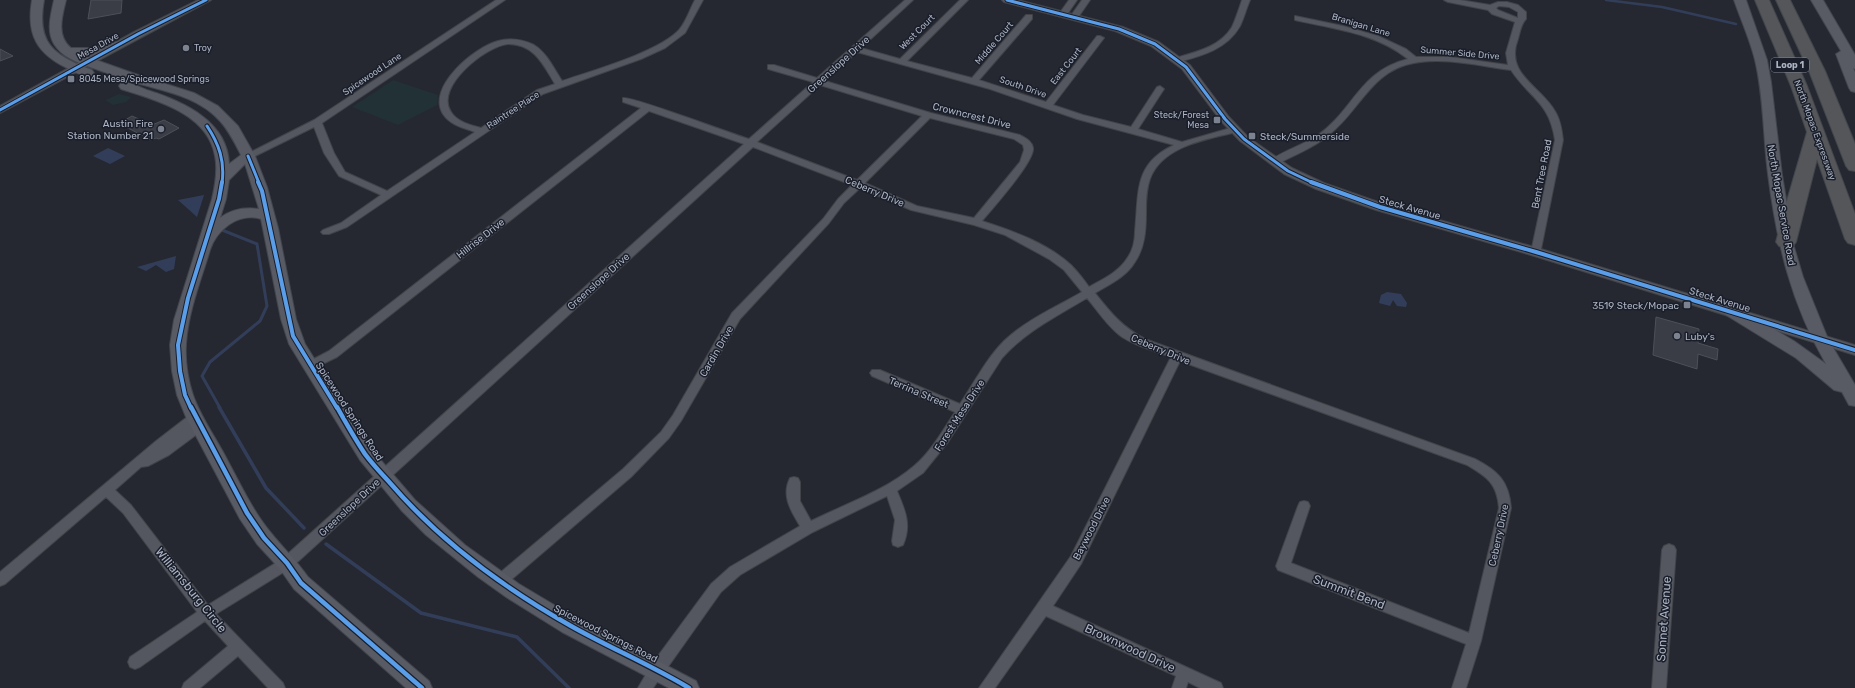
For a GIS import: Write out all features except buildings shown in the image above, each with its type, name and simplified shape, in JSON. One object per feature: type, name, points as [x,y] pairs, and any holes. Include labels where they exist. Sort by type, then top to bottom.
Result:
[{"type":"highway","name":"North Mopac Expressway","points":[[1762,0],[1799,86],[1855,239]]},
{"type":"highway","points":[[1775,0],[1824,106],[1855,166]]},
{"type":"highway","points":[[1780,0],[1824,106],[1855,208]]},
{"type":"highway","points":[[1783,0],[1824,106]]},
{"type":"highway","name":"Loop 1","points":[[1794,0],[1814,40],[1855,139]]},
{"type":"highway","points":[[1786,242],[1793,211],[1816,132]]},
{"type":"main road","points":[[38,0],[35,20],[37,31],[42,42],[52,55],[75,68],[169,101],[192,113],[207,126],[222,135],[236,152],[248,156]]},
{"type":"main road","points":[[45,0],[45,3],[47,4],[59,1],[56,26],[57,37],[66,50],[86,53],[116,46]]},
{"type":"main road","name":"North Mopac Service Road","points":[[1740,0],[1761,60],[1765,82],[1775,175],[1786,242],[1795,277],[1820,339],[1855,401]]},
{"type":"main road","points":[[1817,0],[1855,65]]},
{"type":"main road","points":[[1835,32],[1837,43],[1855,88]]},
{"type":"main road","name":"Spicewood Springs Road","points":[[66,50],[87,62],[184,92],[214,108],[233,128],[248,156],[262,191],[293,336],[366,455],[410,506],[439,534],[468,558],[500,581],[571,626],[657,669],[689,688]]},
{"type":"main road","points":[[207,126],[220,148],[223,160],[222,179],[219,199],[182,320],[178,345],[180,371],[186,395],[197,422],[247,513],[264,538],[287,563],[301,582],[321,602],[422,688]]},
{"type":"main road","points":[[223,160],[248,156]]},
{"type":"main road","points":[[222,179],[238,162],[248,156]]},
{"type":"main road","points":[[206,241],[224,220],[235,215],[255,212],[268,216]]},
{"type":"main road","points":[[1731,311],[1809,358],[1824,370],[1855,401]]},
{"type":"street","name":"Mesa Drive","points":[[0,110],[116,46],[206,0]]},
{"type":"street","name":"Spicewood Lane","points":[[248,156],[289,138],[317,122],[502,0]]},
{"type":"street","name":"Raintree Place","points":[[326,232],[344,225],[531,97],[559,84],[638,57],[662,46],[682,31],[699,0]]},
{"type":"street","name":"Greenslope Drive","points":[[135,662],[206,613],[287,563],[909,0]]},
{"type":"street","name":"West Court","points":[[902,61],[964,0]]},
{"type":"street","name":"Steck Avenue","points":[[1008,0],[1119,29],[1143,38],[1178,60],[1199,82],[1234,130],[1260,152],[1274,162],[1303,178],[1338,193],[1380,207],[1731,311],[1855,350]]},
{"type":"street","points":[[1068,15],[1073,0]]},
{"type":"street","points":[[1068,15],[1086,0]]},
{"type":"street","points":[[1178,60],[1211,49],[1230,35],[1236,25],[1246,0]]},
{"type":"street","points":[[1448,0],[1491,8],[1495,12],[1519,21]]},
{"type":"street","points":[[1491,8],[1495,4],[1507,1],[1520,9],[1522,12],[1522,19],[1519,21],[1518,31],[1510,52],[1514,68]]},
{"type":"street","name":"Middle Court","points":[[973,82],[1029,17]]},
{"type":"street","name":"Branigan Lane","points":[[1298,18],[1352,31],[1383,41],[1405,51],[1414,60]]},
{"type":"street","name":"East Court","points":[[1048,106],[1100,38]]},
{"type":"street","points":[[480,131],[464,125],[449,116],[445,110],[443,102],[453,77],[461,68],[492,46],[500,43],[514,42],[534,49],[541,56],[559,84]]},
{"type":"street","name":"South Drive","points":[[856,49],[973,82],[1080,117],[1183,145]]},
{"type":"street","name":"Summer Side Drive","points":[[1274,162],[1306,146],[1329,131],[1374,77],[1385,70],[1414,60],[1445,60],[1514,68]]},
{"type":"street","name":"Crowncrest Drive","points":[[771,67],[928,116],[1017,137],[1026,141],[1029,147],[1024,163],[976,222]]},
{"type":"street","name":"Bent Tree Road","points":[[1514,68],[1554,115],[1559,128],[1559,140],[1536,252]]},
{"type":"street","points":[[1133,131],[1160,89]]},
{"type":"street","name":"Ceberry Drive","points":[[626,100],[751,143],[859,184],[914,208],[976,222],[1008,233],[1053,256],[1068,268],[1115,325],[1126,334],[1141,342],[1471,462],[1489,472],[1502,486],[1505,496],[1505,508],[1474,640],[1459,688]]},
{"type":"street","name":"Hillrise Drive","points":[[310,366],[333,354],[648,107]]},
{"type":"street","name":"Cardin Drive","points":[[500,581],[627,473],[665,435],[677,418],[736,316],[826,221],[841,200],[928,116]]},
{"type":"street","points":[[317,122],[329,154],[342,174],[350,179],[388,195]]},
{"type":"street","name":"Forest Mesa Drive","points":[[645,688],[657,669],[716,588],[730,575],[808,528],[890,489],[919,469],[933,454],[998,355],[1008,344],[1021,333],[1119,274],[1129,264],[1137,250],[1139,238],[1141,192],[1145,179],[1157,160],[1183,145],[1234,130]]},
{"type":"street","name":"Baywood Drive","points":[[986,688],[1044,608],[1076,560],[1176,356]]},
{"type":"street","name":"Terrina Street","points":[[876,373],[962,410]]},
{"type":"street","points":[[0,580],[126,473],[165,452],[197,422]]},
{"type":"street","points":[[794,482],[791,493],[793,502],[808,528]]},
{"type":"street","points":[[890,489],[903,518],[903,529],[898,542]]},
{"type":"street","name":"Williamsburg Circle","points":[[105,490],[117,498],[127,509],[206,613],[278,688]]},
{"type":"street","name":"Summit Bend","points":[[1304,506],[1283,566],[1474,640]]},
{"type":"street","name":"Sonnet Avenue","points":[[1659,688],[1669,550]]},
{"type":"street","name":"Brownwood Drive","points":[[1044,608],[1216,688]]},
{"type":"street","points":[[190,688],[238,647]]},
{"type":"street","points":[[1178,688],[1184,673]]},
{"type":"shaded area","points":[[393,80],[438,95],[437,105],[398,125],[352,107]]},
{"type":"shaded area","points":[[119,94],[131,97],[126,102],[113,105],[105,100]]},
{"type":"water","points":[[108,148],[125,156],[110,164],[93,156]]},
{"type":"water","points":[[204,195],[197,217],[178,200]]},
{"type":"water","points":[[176,256],[174,269],[166,272],[156,265],[146,271],[137,267]]},
{"type":"water","points":[[1387,292],[1401,294],[1407,303],[1406,307],[1397,306],[1393,300],[1390,306],[1379,303],[1381,295]]},
{"type":"waterway","points":[[1606,0],[1662,7],[1736,24]]},
{"type":"waterway","points":[[220,408],[202,376],[210,362],[260,321],[267,306],[257,244],[222,230]]},
{"type":"waterway","points":[[219,407],[266,488],[304,528]]},
{"type":"waterway","points":[[326,544],[421,613],[517,637],[569,688]]},
{"type":"cycle path","points":[[0,110],[138,34],[206,0]]},
{"type":"cycle path","points":[[1007,0],[1119,29],[1155,44],[1186,67],[1225,119],[1244,139],[1288,171],[1320,186],[1380,207],[1536,252],[1855,350]]},
{"type":"cycle path","points":[[207,126],[218,143],[221,152],[223,169],[219,199],[182,320],[178,345],[180,371],[185,395],[195,417],[247,513],[264,538],[287,563],[301,583],[321,602],[422,688]]},
{"type":"cycle path","points":[[248,156],[262,191],[293,336],[366,455],[410,506],[439,534],[468,558],[500,581],[571,626],[657,669],[689,688]]},
{"type":"place","name":"Troy","points":[[186,48]]},
{"type":"place","name":"8045 Mesa/Spicewood Springs","points":[[71,79]]},
{"type":"place","name":"Steck/Forest Mesa","points":[[1217,120]]},
{"type":"place","name":"Austin Fire Station Number 21","points":[[161,129]]},
{"type":"place","name":"Steck/Summerside","points":[[1252,136]]},
{"type":"place","name":"3519 Steck/Mopac","points":[[1687,305]]},
{"type":"place","name":"Luby's","points":[[1677,336]]}]
